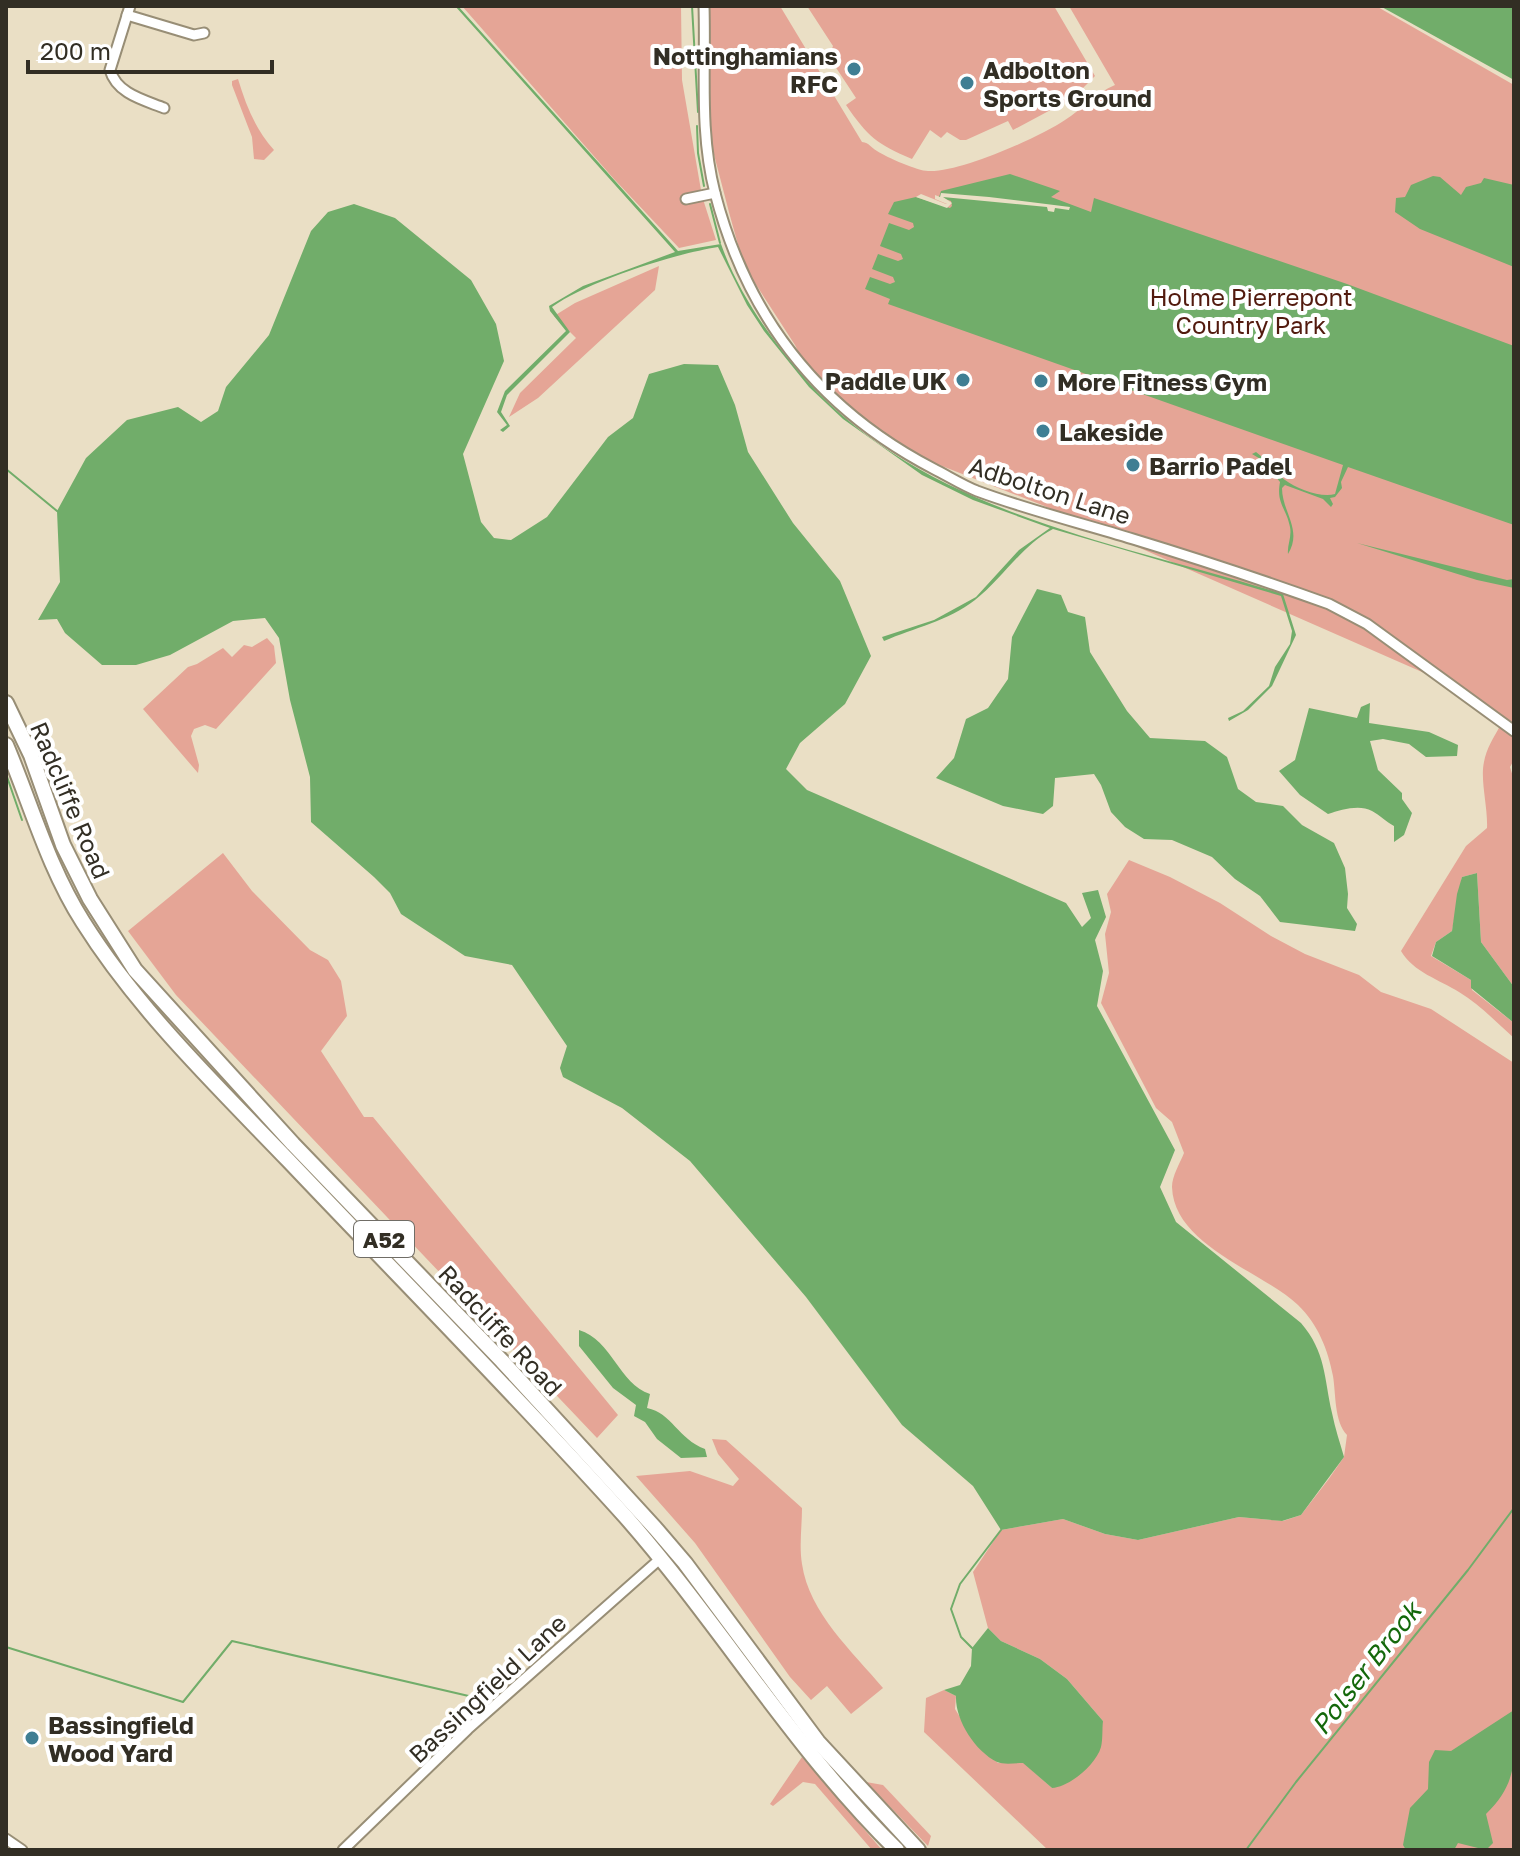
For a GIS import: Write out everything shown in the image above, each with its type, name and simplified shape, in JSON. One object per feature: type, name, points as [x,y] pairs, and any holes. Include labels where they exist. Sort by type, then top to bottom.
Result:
[{"type":"highway","name":"Radcliffe Road","points":[[6,703],[31,755],[63,845],[90,899],[135,970],[293,1144],[502,1361],[655,1528],[685,1563],[818,1742],[918,1850]]},
{"type":"highway","name":"Radcliffe Road","points":[[6,745],[49,859],[82,921],[131,990],[661,1558],[808,1752],[897,1850]]},
{"type":"street","name":"Adbolton Lane","points":[[704,6],[704,116],[715,193],[739,267],[775,330],[810,377],[864,426],[906,454],[974,490],[1329,604],[1367,624],[1514,731]]},
{"type":"street","points":[[164,108],[132,95],[112,78],[110,70],[128,11],[194,35],[204,33]]},
{"type":"street","points":[[686,199],[715,193]]},
{"type":"street","name":"Bassingfield Lane","points":[[343,1850],[468,1729],[661,1558]]},
{"type":"street","points":[[6,1839],[22,1850]]},
{"type":"green space","points":[[462,6],[681,6],[682,80],[702,196],[716,240],[679,248]]},
{"type":"green space","name":"Holme Pierrepont Country Park","points":[[707,6],[780,6],[862,142],[894,160],[928,171],[959,166],[1018,145],[1065,120],[1115,85],[1069,6],[1376,6],[1514,85],[1514,726],[1463,690],[1042,505],[896,448],[807,369],[744,266],[730,216],[712,147],[706,95]]},
{"type":"green space","name":"Adbolton Sports Ground","points":[[807,6],[1054,6],[1095,76],[1073,98],[1013,130],[1008,121],[960,140],[947,132],[941,138],[930,130],[912,159],[874,138],[846,105],[856,98],[829,57],[833,46]]},
{"type":"green space","points":[[238,79],[261,134],[274,150],[264,160],[254,159],[252,137],[232,85],[232,81]]},
{"type":"green space","points":[[659,266],[655,290],[538,398],[509,417],[520,393],[576,338],[554,316],[575,303]]},
{"type":"green space","points":[[267,638],[274,646],[276,663],[216,729],[205,725],[194,729],[191,736],[199,765],[198,773],[143,709],[188,667],[223,648],[232,657],[244,645],[252,647]]},
{"type":"green space","points":[[1500,726],[1514,735],[1514,760],[1510,767],[1514,780],[1514,987],[1481,942],[1477,873],[1462,877],[1452,931],[1436,942],[1431,956],[1471,980],[1472,990],[1514,1023],[1514,1038],[1474,1002],[1420,970],[1401,951],[1466,846],[1487,828],[1483,769],[1486,752]]},
{"type":"green space","points":[[223,853],[252,891],[310,950],[328,960],[341,981],[347,1016],[321,1051],[364,1117],[373,1117],[618,1415],[597,1438],[176,995],[128,931]]},
{"type":"green space","points":[[1129,860],[1220,903],[1305,954],[1359,975],[1381,992],[1431,1009],[1514,1063],[1514,1850],[1048,1850],[924,1732],[926,1698],[944,1690],[956,1696],[955,1709],[977,1745],[998,1763],[1024,1763],[1052,1788],[1103,1721],[1067,1679],[1040,1659],[1001,1641],[988,1628],[973,1572],[1001,1530],[1063,1519],[1105,1534],[1138,1540],[1239,1517],[1283,1521],[1301,1515],[1344,1457],[1347,1435],[1338,1415],[1333,1376],[1317,1329],[1298,1305],[1222,1255],[1187,1226],[1177,1208],[1172,1187],[1184,1153],[1172,1122],[1156,1108],[1101,1003],[1109,973],[1105,934],[1111,912],[1107,894]]},
{"type":"green space","points":[[712,1439],[726,1440],[802,1508],[801,1557],[813,1599],[834,1631],[883,1688],[851,1714],[827,1686],[811,1700],[790,1677],[695,1543],[636,1476],[690,1471],[733,1486],[739,1479],[718,1454]]},
{"type":"green space","points":[[802,1757],[882,1850],[872,1850],[815,1784],[803,1782],[773,1806],[770,1804]]},
{"type":"green space","points":[[866,1782],[883,1785],[931,1836],[928,1846]]},
{"type":"shaded area","points":[[455,6],[678,251],[721,244],[753,309],[796,368],[844,417],[898,457],[957,489],[1020,515],[1283,594],[1296,635],[1272,686],[1248,710],[1229,721],[1228,718],[1243,711],[1269,686],[1275,667],[1290,644],[1292,631],[1281,596],[1053,529],[1031,544],[985,591],[965,607],[884,641],[882,637],[934,620],[976,597],[1019,550],[1050,528],[973,500],[922,475],[843,419],[809,387],[764,331],[747,305],[718,247],[632,270],[587,288],[552,307],[570,332],[507,395],[501,412],[510,426],[503,432],[500,430],[507,425],[497,412],[505,391],[566,331],[549,306],[583,286],[675,252]]},
{"type":"shaded area","points":[[1380,6],[1514,6],[1514,80]]},
{"type":"shaded area","points":[[1010,174],[1060,191],[1051,197],[1091,212],[1094,198],[1347,284],[1514,346],[1514,525],[1348,467],[1341,482],[1342,488],[1335,497],[1330,498],[1331,507],[1323,499],[1285,485],[1282,488],[1293,529],[1288,554],[1290,531],[1280,501],[1280,482],[1262,460],[1252,454],[1256,452],[1290,483],[1323,495],[1335,494],[1343,465],[888,304],[890,299],[865,289],[870,277],[890,284],[895,282],[893,277],[872,269],[878,254],[898,261],[903,259],[901,254],[880,246],[889,223],[909,230],[914,227],[913,223],[888,214],[894,202],[916,197],[950,208],[951,201],[939,197],[941,191]]},
{"type":"shaded area","points":[[1433,176],[1440,177],[1461,195],[1466,187],[1481,183],[1484,178],[1514,185],[1514,267],[1420,229],[1395,212],[1396,198],[1405,197],[1411,185]]},
{"type":"shaded area","points":[[354,204],[395,218],[471,280],[496,324],[504,361],[463,454],[481,522],[494,538],[511,540],[547,517],[608,437],[633,418],[649,374],[684,364],[718,365],[735,405],[748,452],[793,523],[840,581],[871,656],[845,704],[800,743],[786,769],[807,790],[1066,903],[1082,927],[1091,918],[1082,893],[1098,890],[1106,917],[1095,940],[1103,971],[1097,1006],[1175,1150],[1160,1187],[1176,1222],[1301,1323],[1320,1355],[1344,1457],[1301,1515],[1282,1521],[1239,1517],[1138,1540],[1105,1534],[1063,1519],[1001,1530],[973,1486],[902,1425],[806,1297],[690,1161],[622,1108],[563,1077],[560,1068],[567,1046],[512,965],[465,956],[401,914],[390,893],[311,822],[310,777],[290,700],[279,638],[265,618],[233,621],[170,655],[136,665],[102,665],[65,633],[57,619],[38,620],[60,582],[57,511],[86,458],[127,420],[178,407],[201,422],[218,411],[226,387],[269,335],[311,231],[328,212]]},
{"type":"shaded area","points":[[1357,543],[1507,580],[1514,579],[1514,588],[1477,580]]},
{"type":"shaded area","points":[[1037,589],[1061,595],[1068,612],[1085,617],[1090,652],[1127,711],[1150,738],[1205,741],[1227,757],[1238,789],[1256,802],[1283,806],[1302,825],[1334,843],[1345,868],[1347,908],[1357,924],[1355,931],[1280,922],[1260,896],[1235,879],[1212,857],[1172,840],[1144,839],[1125,827],[1111,812],[1094,774],[1055,778],[1053,806],[1043,814],[1003,806],[936,778],[954,758],[966,719],[988,708],[1008,679],[1012,637]]},
{"type":"shaded area","points":[[1370,703],[1369,723],[1429,732],[1458,745],[1457,756],[1426,757],[1409,744],[1383,739],[1370,741],[1378,770],[1402,793],[1402,799],[1412,813],[1404,835],[1394,842],[1394,826],[1375,813],[1356,808],[1328,814],[1300,795],[1279,771],[1295,760],[1309,708],[1357,718],[1361,707]]},
{"type":"shaded area","points":[[1477,873],[1481,942],[1514,987],[1514,1023],[1471,988],[1471,980],[1432,956],[1436,942],[1452,931],[1462,877]]},
{"type":"shaded area","points":[[579,1330],[600,1343],[630,1381],[650,1394],[647,1408],[663,1415],[688,1439],[705,1449],[707,1457],[681,1458],[657,1439],[645,1422],[634,1416],[636,1405],[613,1388],[579,1346]]},
{"type":"shaded area","points":[[988,1628],[1001,1641],[1040,1659],[1067,1679],[1103,1721],[1102,1744],[1098,1754],[1088,1768],[1066,1784],[1052,1788],[1023,1763],[1000,1763],[989,1757],[974,1743],[963,1725],[956,1696],[944,1690],[960,1685],[971,1666],[972,1648]]},
{"type":"shaded area","points":[[1514,1710],[1514,1754],[1510,1779],[1486,1814],[1493,1843],[1486,1850],[1458,1843],[1454,1850],[1406,1850],[1403,1845],[1410,1808],[1428,1789],[1429,1762],[1435,1750],[1451,1751]]},
{"type":"pier","points":[[941,193],[1070,207],[1069,210],[1055,208],[1054,212],[1048,211],[1047,207],[943,197],[952,203],[947,208],[916,197],[921,194],[947,204],[935,199],[935,195],[940,197]]},
{"type":"waterway","points":[[692,6],[698,112]]},
{"type":"waterway","points":[[697,126],[704,186]]},
{"type":"waterway","points":[[710,204],[720,243]]},
{"type":"waterway","points":[[6,469],[57,511]]},
{"type":"waterway","points":[[6,774],[22,820]]},
{"type":"waterway","name":"Polser Brook","points":[[1246,1850],[1296,1782],[1468,1570],[1514,1508]]},
{"type":"waterway","points":[[972,1648],[961,1637],[951,1609],[960,1584],[1001,1530]]},
{"type":"waterway","points":[[6,1647],[183,1702],[232,1641],[473,1697]]},
{"type":"place","name":"Nottinghamians RFC","points":[[854,69]]},
{"type":"place","name":"Adbolton Sports Ground","points":[[967,83]]},
{"type":"place","name":"Paddle UK","points":[[963,380]]},
{"type":"place","name":"More Fitness Gym","points":[[1041,381]]},
{"type":"place","name":"Lakeside","points":[[1043,431]]},
{"type":"place","name":"Barrio Padel","points":[[1133,465]]},
{"type":"place","name":"Bassingfield Wood Yard","points":[[32,1738]]}]
